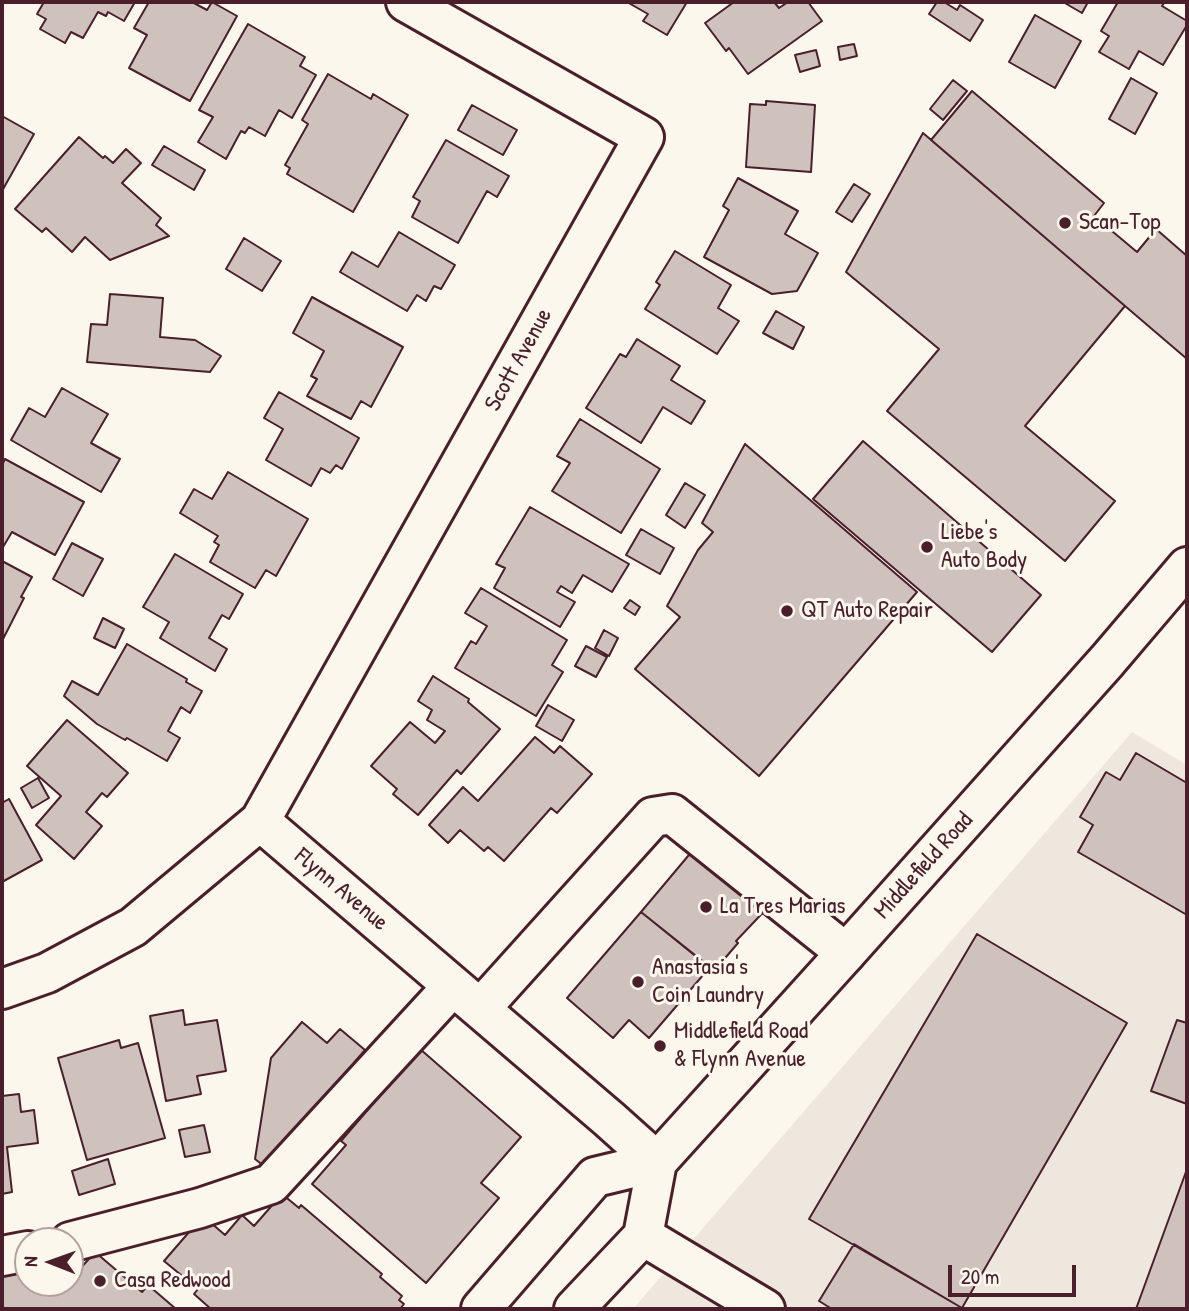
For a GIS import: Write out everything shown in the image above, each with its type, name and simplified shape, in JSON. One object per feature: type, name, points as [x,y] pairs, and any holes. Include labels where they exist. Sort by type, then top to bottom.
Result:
[{"type":"street","name":"Scott Avenue","points":[[260,821],[644,137],[406,2]]},
{"type":"street","name":"Middlefield Road","points":[[657,1162],[1107,662],[1187,567]]},
{"type":"street","points":[[84,1238],[200,1208],[271,1184],[653,817],[672,814],[846,953]]},
{"type":"street","points":[[2,989],[47,973],[133,928],[260,821]]},
{"type":"street","name":"Flynn Avenue","points":[[260,821],[657,1162]]},
{"type":"street","points":[[481,1309],[595,1177],[657,1162],[643,1236],[574,1309]]},
{"type":"street","points":[[643,1236],[765,1309]]},
{"type":"shaded area","points":[[1132,732],[1187,765],[1187,1309],[633,1309]]},
{"type":"building","points":[[44,2],[135,2],[124,21],[108,12],[106,16],[98,12],[83,38],[71,32],[65,43],[40,29],[46,19],[37,14]]},
{"type":"building","points":[[149,2],[192,2],[207,10],[212,2],[237,16],[190,101],[129,68],[147,35],[134,28]]},
{"type":"building","points":[[627,2],[687,2],[667,35],[643,21],[648,14]]},
{"type":"building","points":[[734,2],[774,2],[779,8],[788,2],[808,2],[822,21],[748,74],[729,48],[726,51],[705,23]]},
{"type":"building","points":[[937,2],[944,2],[957,10],[960,5],[983,20],[970,41],[929,14]]},
{"type":"building","points":[[1063,2],[1088,2],[1082,13]]},
{"type":"building","points":[[1118,2],[1165,2],[1162,6],[1187,21],[1163,65],[1139,51],[1129,69],[1099,52],[1109,36],[1101,31]]},
{"type":"building","points":[[1035,15],[1081,41],[1055,88],[1009,62]]},
{"type":"building","points":[[248,24],[305,57],[300,66],[316,75],[292,118],[279,110],[265,136],[249,127],[245,133],[241,131],[226,159],[198,142],[213,117],[199,110]]},
{"type":"building","points":[[854,44],[857,56],[840,60],[838,47]]},
{"type":"building","points":[[816,50],[820,66],[800,72],[795,55]]},
{"type":"building","points":[[328,74],[371,99],[373,94],[408,115],[353,212],[287,174],[290,168],[285,165],[308,124],[302,120]]},
{"type":"building","points":[[1131,78],[1157,93],[1135,134],[1109,119]]},
{"type":"building","points":[[953,80],[967,91],[943,120],[930,109]]},
{"type":"building","name":"Scan-Top","points":[[972,91],[1104,203],[1094,216],[1137,252],[1156,229],[1187,256],[1187,359],[931,140]]},
{"type":"building","points":[[766,101],[815,105],[811,172],[746,167],[750,104],[766,105]]},
{"type":"building","points":[[472,105],[517,130],[503,155],[458,130]]},
{"type":"building","points":[[2,116],[34,134],[2,191]]},
{"type":"building","points":[[923,133],[1125,306],[1025,426],[1115,501],[1065,561],[887,411],[939,349],[846,272]]},
{"type":"building","points":[[79,137],[103,158],[105,156],[113,163],[126,149],[141,163],[122,183],[161,218],[156,225],[169,236],[110,260],[85,237],[72,252],[46,228],[42,232],[15,209]]},
{"type":"building","points":[[446,140],[509,176],[497,197],[487,191],[458,243],[412,217],[420,201],[413,197]]},
{"type":"building","points":[[164,146],[205,170],[194,190],[152,165]]},
{"type":"building","points":[[738,178],[798,211],[785,234],[818,253],[797,291],[772,294],[704,257],[729,210],[723,206]]},
{"type":"building","points":[[854,184],[870,194],[852,222],[836,212]]},
{"type":"building","points":[[399,232],[455,265],[441,289],[434,286],[426,301],[417,295],[407,311],[340,272],[352,252],[378,267]]},
{"type":"building","points":[[244,238],[281,261],[262,291],[226,269]]},
{"type":"building","points":[[675,251],[731,285],[718,308],[739,321],[717,354],[645,309],[660,285],[656,282]]},
{"type":"building","points":[[110,294],[163,298],[160,337],[195,340],[221,356],[210,372],[87,362],[91,324],[107,325]]},
{"type":"building","points":[[312,297],[403,347],[371,407],[361,401],[351,419],[307,396],[317,379],[311,376],[324,351],[293,333]]},
{"type":"building","points":[[776,311],[804,327],[793,349],[763,333]]},
{"type":"building","points":[[637,339],[680,366],[671,380],[705,401],[691,424],[663,407],[641,443],[586,408],[620,354],[626,357]]},
{"type":"building","points":[[62,388],[108,414],[91,443],[120,459],[101,492],[11,440],[29,408],[45,417]]},
{"type":"building","points":[[279,392],[359,438],[342,469],[336,465],[330,473],[321,468],[311,486],[266,460],[283,429],[264,418]]},
{"type":"building","points":[[580,419],[660,469],[621,533],[552,491],[570,463],[557,456]]},
{"type":"building","name":"Liebe's Auto Body","points":[[863,441],[1041,595],[992,652],[813,499]]},
{"type":"building","name":"QT Auto Repair","points":[[745,444],[917,592],[759,776],[635,669],[680,617],[667,606],[698,550],[713,532],[702,523]]},
{"type":"building","points":[[5,459],[84,502],[55,555],[12,532],[2,546],[2,465]]},
{"type":"building","points":[[228,472],[308,519],[276,576],[266,570],[255,588],[210,562],[219,545],[214,542],[218,536],[180,513],[194,489],[212,499]]},
{"type":"building","points":[[685,483],[705,495],[685,528],[666,515]]},
{"type":"building","points":[[530,507],[629,564],[612,592],[583,575],[572,593],[561,586],[557,592],[575,602],[560,627],[494,588],[505,568],[496,564]]},
{"type":"building","points":[[641,529],[674,548],[660,574],[626,555]]},
{"type":"building","points":[[72,543],[103,559],[83,596],[53,579]]},
{"type":"building","points":[[175,554],[243,594],[229,619],[222,615],[209,638],[227,649],[215,671],[160,638],[169,622],[143,607]]},
{"type":"building","points":[[2,561],[32,577],[2,641]]},
{"type":"building","points":[[481,588],[567,640],[552,665],[563,672],[536,716],[455,668],[471,641],[476,644],[487,626],[465,613]]},
{"type":"building","points":[[630,600],[640,607],[635,615],[624,608]]},
{"type":"building","points":[[103,618],[124,629],[115,648],[94,638]]},
{"type":"building","points":[[604,630],[618,638],[609,656],[595,648]]},
{"type":"building","points":[[127,644],[187,679],[186,682],[202,691],[190,713],[181,707],[168,731],[180,738],[167,761],[97,724],[64,696],[72,681],[98,695]]},
{"type":"building","points":[[586,646],[607,657],[596,677],[575,666]]},
{"type":"building","points":[[433,676],[469,699],[468,702],[500,729],[461,774],[457,770],[418,815],[393,794],[397,789],[371,766],[410,722],[435,743],[445,731],[427,720],[432,710],[418,701]]},
{"type":"building","points":[[548,705],[574,720],[562,741],[536,726]]},
{"type":"building","points":[[67,720],[128,773],[107,797],[102,793],[86,812],[102,826],[74,859],[36,825],[61,796],[27,766]]},
{"type":"building","points":[[535,737],[554,753],[560,746],[592,774],[557,813],[551,808],[504,861],[488,847],[484,851],[460,830],[448,843],[429,825],[463,787],[478,801]]},
{"type":"building","points":[[1136,753],[1187,783],[1187,915],[1078,852],[1093,825],[1080,817],[1106,772],[1120,780]]},
{"type":"building","points":[[38,778],[49,798],[32,808],[21,788]]},
{"type":"building","points":[[9,799],[42,860],[2,882],[2,803]]},
{"type":"building","name":"La Tres Marias","points":[[699,843],[772,903],[736,941],[738,943],[714,971],[641,912]]},
{"type":"building","name":"Anastasia's Coin Laundry","points":[[641,912],[710,967],[649,1038],[629,1020],[613,1038],[567,998]]},
{"type":"building","points":[[977,934],[1127,1023],[962,1308],[809,1219]]},
{"type":"building","points":[[183,1010],[185,1025],[217,1020],[226,1071],[197,1076],[201,1094],[166,1101],[150,1016]]},
{"type":"building","points":[[1177,1020],[1187,1023],[1187,1104],[1151,1091]]},
{"type":"building","points":[[302,1022],[327,1043],[340,1029],[365,1050],[265,1167],[255,1159],[271,1058]]},
{"type":"building","points":[[119,1040],[121,1048],[138,1043],[165,1138],[87,1160],[58,1058]]},
{"type":"building","points":[[420,1049],[521,1137],[481,1183],[499,1198],[426,1283],[312,1184],[346,1145],[341,1141]]},
{"type":"building","points":[[19,1094],[21,1112],[34,1110],[38,1143],[7,1147],[12,1192],[2,1194],[2,1096]]},
{"type":"building","points":[[204,1125],[210,1152],[185,1157],[179,1130]]},
{"type":"building","points":[[108,1159],[115,1184],[79,1195],[72,1171]]},
{"type":"building","points":[[1187,1169],[1187,1309],[1136,1309]]},
{"type":"building","points":[[282,1194],[299,1208],[301,1205],[382,1274],[380,1277],[402,1296],[399,1300],[404,1304],[400,1309],[211,1309],[194,1294],[198,1289],[164,1261],[203,1216],[225,1235],[242,1215],[254,1226]]},
{"type":"building","points":[[854,1244],[964,1309],[832,1309],[819,1301]]},
{"type":"building","name":"Casa Redwood","points":[[95,1252],[142,1292],[148,1285],[176,1309],[2,1309],[2,1277],[14,1274],[14,1297],[84,1297],[84,1264]]},
{"type":"place","name":"Scan-Top","points":[[1065,223]]},
{"type":"place","name":"Liebe's Auto Body","points":[[927,547]]},
{"type":"place","name":"QT Auto Repair","points":[[787,611]]},
{"type":"place","name":"La Tres Marias","points":[[706,907]]},
{"type":"place","name":"Anastasia's Coin Laundry","points":[[638,982]]},
{"type":"place","name":"Middlefield Road & Flynn Avenue","points":[[660,1046]]},
{"type":"place","name":"Casa Redwood","points":[[100,1281]]}]
